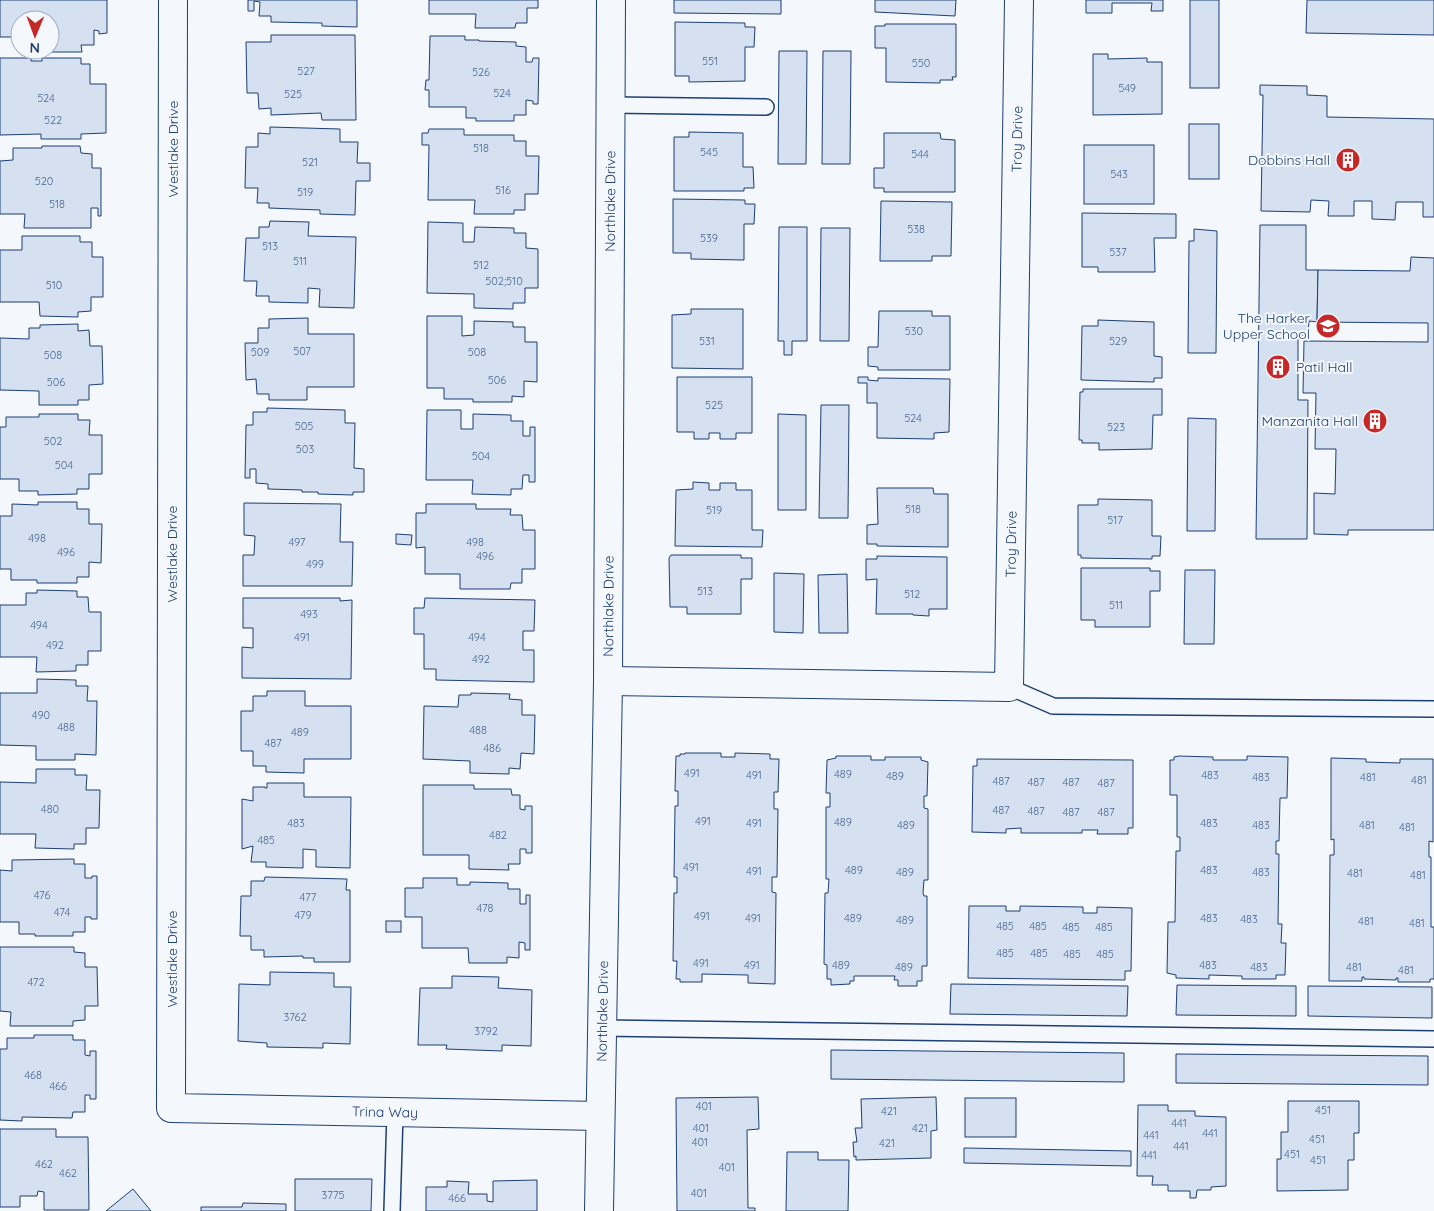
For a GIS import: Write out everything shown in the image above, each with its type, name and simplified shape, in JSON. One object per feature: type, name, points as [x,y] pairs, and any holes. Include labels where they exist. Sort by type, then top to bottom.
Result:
[{"type":"street","name":"Westlake Drive","points":[[172,1108],[173,0]]},
{"type":"street","name":"Northlake Drive","points":[[599,1211],[608,681],[612,0]]},
{"type":"street","name":"Troy Drive","points":[[1009,687],[1019,0]]},
{"type":"street","points":[[608,681],[1009,687]]},
{"type":"street","name":"Trina Way","points":[[172,1108],[600,1116]]},
{"type":"lane","points":[[611,105],[766,107]]},
{"type":"lane","points":[[1009,687],[1053,706],[1434,709]]},
{"type":"lane","points":[[601,1028],[1434,1039]]},
{"type":"lane","points":[[392,1211],[395,1113]]},
{"type":"building","points":[[0,0],[107,0],[107,33],[99,34],[99,31],[94,30],[94,45],[81,45],[82,52],[60,52],[60,10],[10,10],[10,37],[0,37]]},
{"type":"building","points":[[248,0],[357,0],[357,27],[322,26],[322,23],[271,22],[271,16],[259,16],[260,2],[254,1],[254,11],[248,11]]},
{"type":"building","points":[[429,0],[538,0],[538,8],[527,8],[527,23],[516,23],[515,28],[475,28],[476,14],[429,14]]},
{"type":"building","points":[[674,0],[781,0],[781,14],[674,13]]},
{"type":"building","points":[[875,0],[956,0],[955,16],[875,12]]},
{"type":"building","points":[[1086,0],[1163,0],[1163,11],[1151,11],[1152,3],[1112,3],[1112,13],[1086,13]]},
{"type":"building","points":[[1190,0],[1219,0],[1219,88],[1190,88]]},
{"type":"building","points":[[1307,0],[1434,0],[1434,35],[1306,33]]},
{"type":"building","points":[[675,22],[745,23],[745,27],[755,27],[754,47],[745,47],[745,81],[689,82],[689,76],[675,76]]},
{"type":"building","points":[[885,24],[956,24],[956,77],[952,77],[953,80],[940,80],[940,83],[886,82],[886,48],[875,48],[875,26],[885,26]]},
{"type":"building","points":[[271,35],[355,35],[356,120],[322,120],[321,113],[271,115],[271,108],[259,109],[258,93],[247,93],[246,42],[271,42]]},
{"type":"building","points":[[430,36],[465,36],[465,40],[516,42],[516,46],[526,47],[526,62],[532,62],[533,58],[539,58],[538,104],[533,104],[533,101],[526,100],[526,115],[514,115],[514,121],[476,121],[476,118],[466,118],[466,107],[429,107],[429,90],[425,90],[426,80],[429,80]]},
{"type":"building","points":[[779,51],[807,51],[806,164],[778,164]]},
{"type":"building","points":[[823,51],[851,51],[850,164],[822,164]]},
{"type":"building","points":[[1093,54],[1108,54],[1108,59],[1147,58],[1147,62],[1162,62],[1162,114],[1093,115]]},
{"type":"building","points":[[0,58],[42,61],[60,60],[60,58],[81,58],[81,64],[90,64],[90,84],[106,84],[106,133],[81,134],[81,139],[41,139],[41,134],[0,135]]},
{"type":"building","name":"Dobbins Hall","points":[[1260,85],[1307,86],[1307,95],[1327,96],[1327,117],[1434,119],[1434,217],[1423,217],[1423,202],[1396,202],[1395,220],[1372,219],[1372,201],[1354,201],[1354,216],[1328,216],[1329,201],[1311,200],[1310,212],[1261,211],[1263,95],[1260,95]]},
{"type":"building","points":[[1189,124],[1219,124],[1219,179],[1189,179]]},
{"type":"building","points":[[270,127],[340,129],[340,142],[358,142],[357,163],[370,163],[370,181],[356,181],[355,215],[320,214],[320,210],[269,208],[269,203],[257,203],[258,188],[245,188],[246,147],[258,147],[258,133],[270,134]]},
{"type":"building","points":[[429,129],[464,129],[464,135],[514,135],[514,141],[526,141],[526,156],[539,156],[538,194],[525,194],[525,210],[514,210],[514,214],[474,214],[475,200],[428,200],[429,145],[422,145],[422,133],[428,133]]},
{"type":"building","points":[[689,132],[743,133],[743,167],[753,167],[754,188],[744,188],[744,191],[674,191],[674,137],[689,137]]},
{"type":"building","points":[[884,133],[940,133],[941,139],[955,140],[955,192],[884,192],[884,188],[874,188],[874,168],[884,168]]},
{"type":"building","points":[[1084,145],[1154,145],[1154,204],[1084,204]]},
{"type":"building","points":[[42,146],[80,146],[81,153],[92,154],[92,168],[101,168],[101,216],[98,216],[98,208],[91,208],[91,228],[24,228],[25,214],[0,214],[0,161],[13,160],[13,148],[42,148]]},
{"type":"building","points":[[673,199],[745,200],[745,204],[755,204],[754,224],[744,224],[744,260],[691,259],[691,253],[673,253]]},
{"type":"building","points":[[881,201],[952,202],[951,256],[932,256],[932,261],[880,261]]},
{"type":"building","points":[[1082,213],[1176,214],[1176,238],[1154,238],[1155,272],[1098,272],[1098,267],[1082,267]]},
{"type":"building","points":[[270,221],[309,222],[308,236],[356,237],[354,308],[319,307],[320,289],[308,288],[308,303],[269,302],[269,296],[256,296],[257,281],[244,281],[246,238],[259,238],[259,227],[269,227]]},
{"type":"building","points":[[428,222],[463,223],[463,242],[474,242],[475,227],[514,228],[514,233],[526,233],[526,248],[538,249],[538,288],[525,288],[525,303],[513,303],[513,309],[474,308],[474,294],[427,293]]},
{"type":"building","name":"Patil Hall","points":[[1260,225],[1306,225],[1306,270],[1318,270],[1317,322],[1309,321],[1308,335],[1298,335],[1298,400],[1308,400],[1307,539],[1256,539]]},
{"type":"building","points":[[779,227],[807,227],[807,341],[792,341],[792,355],[784,355],[784,341],[778,341]]},
{"type":"building","points":[[821,228],[850,228],[849,341],[820,341]]},
{"type":"building","points":[[1194,229],[1217,231],[1216,353],[1188,353],[1189,241],[1194,241]]},
{"type":"building","points":[[22,236],[80,236],[80,242],[92,242],[92,257],[103,257],[103,297],[91,297],[91,311],[78,312],[78,317],[40,316],[39,302],[0,302],[0,250],[22,250]]},
{"type":"building","name":"Manzanita Hall","points":[[1411,257],[1434,258],[1434,530],[1348,530],[1348,535],[1314,534],[1314,493],[1335,494],[1336,449],[1315,449],[1316,393],[1303,393],[1304,341],[1428,342],[1428,323],[1317,322],[1318,270],[1410,271]]},
{"type":"building","points":[[691,309],[743,309],[743,369],[672,368],[672,315],[691,314]]},
{"type":"building","points":[[879,311],[932,311],[932,316],[950,316],[950,370],[878,370],[878,367],[868,366],[868,347],[878,347]]},
{"type":"building","points":[[427,316],[462,316],[462,336],[474,335],[474,321],[513,322],[513,327],[525,327],[525,342],[537,342],[537,382],[524,381],[524,397],[512,396],[512,402],[473,402],[473,399],[444,399],[444,388],[427,388]]},
{"type":"building","points":[[308,318],[308,334],[354,334],[354,387],[307,387],[307,400],[269,400],[269,394],[257,394],[256,379],[246,380],[245,343],[258,343],[258,328],[269,328],[269,319]]},
{"type":"building","points":[[1098,320],[1154,322],[1154,356],[1162,357],[1162,378],[1154,378],[1154,382],[1081,380],[1082,326],[1098,326]]},
{"type":"building","points":[[78,324],[78,331],[89,330],[90,346],[102,346],[103,384],[89,385],[89,400],[78,400],[78,405],[39,405],[39,391],[0,390],[0,338],[29,339],[29,328],[40,328],[40,325]]},
{"type":"building","points":[[677,377],[752,377],[752,433],[736,433],[736,439],[720,439],[720,433],[709,433],[709,439],[694,439],[694,432],[677,432]]},
{"type":"building","points":[[858,377],[868,377],[868,380],[878,381],[878,378],[950,379],[949,432],[934,433],[934,439],[877,438],[877,403],[867,403],[867,383],[858,383]]},
{"type":"building","points":[[1083,389],[1162,389],[1162,415],[1153,415],[1152,449],[1099,450],[1099,443],[1082,443],[1082,440],[1079,440],[1080,392],[1083,392]]},
{"type":"building","points":[[821,405],[849,405],[848,518],[819,518]]},
{"type":"building","points":[[267,408],[345,410],[345,423],[355,423],[354,468],[364,469],[364,492],[353,492],[353,495],[318,494],[318,492],[302,492],[302,490],[268,489],[268,484],[256,483],[256,469],[250,469],[250,478],[245,478],[246,425],[253,425],[253,412],[267,412]]},
{"type":"building","points":[[427,410],[461,410],[461,429],[473,429],[473,414],[511,415],[511,421],[523,421],[523,436],[530,436],[530,427],[535,427],[535,482],[529,482],[529,475],[523,475],[522,489],[511,489],[511,495],[472,494],[473,480],[426,480]]},
{"type":"building","points":[[39,414],[78,414],[78,420],[90,420],[89,435],[102,435],[102,474],[89,474],[89,489],[77,489],[77,494],[38,495],[38,491],[19,491],[19,479],[0,479],[0,427],[6,427],[6,417],[39,417]]},
{"type":"building","points":[[778,414],[806,415],[806,510],[778,510]]},
{"type":"building","points":[[1188,418],[1216,419],[1215,531],[1187,531]]},
{"type":"building","points":[[693,482],[709,483],[709,490],[720,490],[720,483],[736,483],[736,490],[752,490],[752,530],[763,530],[762,547],[675,546],[676,490],[693,489]]},
{"type":"building","points":[[877,488],[933,488],[934,494],[948,494],[948,547],[877,546],[877,544],[867,544],[867,525],[878,524]]},
{"type":"building","points":[[1098,499],[1152,500],[1152,536],[1161,536],[1160,556],[1152,556],[1152,559],[1081,558],[1081,555],[1078,555],[1078,505],[1098,505]]},
{"type":"building","points":[[38,502],[77,502],[77,509],[89,509],[89,524],[102,524],[101,563],[89,562],[89,577],[77,577],[77,583],[37,583],[37,580],[11,580],[11,569],[0,569],[0,516],[12,516],[12,504],[38,505]]},
{"type":"building","points":[[244,503],[341,504],[340,542],[353,542],[352,586],[243,586],[243,555],[254,555],[255,536],[244,535]]},
{"type":"building","points":[[426,504],[476,504],[476,509],[511,509],[510,515],[522,515],[523,530],[535,530],[535,569],[522,569],[522,583],[511,583],[510,589],[460,589],[460,574],[425,574],[425,547],[416,548],[416,513],[426,513]]},
{"type":"building","points":[[396,534],[412,535],[411,545],[396,544]]},
{"type":"building","points":[[671,555],[741,555],[741,558],[752,558],[752,579],[741,579],[741,614],[687,614],[687,607],[670,607],[669,558]]},
{"type":"building","points":[[877,556],[947,557],[947,609],[929,609],[929,616],[876,614],[877,579],[866,580],[866,559],[877,559]]},
{"type":"building","points":[[1081,568],[1150,568],[1150,571],[1160,571],[1160,591],[1150,591],[1150,627],[1095,627],[1095,620],[1081,620]]},
{"type":"building","points":[[1185,570],[1215,570],[1214,644],[1184,644]]},
{"type":"building","points":[[774,573],[804,574],[803,633],[774,632]]},
{"type":"building","points":[[847,574],[848,633],[819,633],[818,575]]},
{"type":"building","points":[[37,590],[77,591],[77,597],[88,597],[89,612],[101,612],[101,651],[88,651],[88,665],[76,665],[76,671],[36,672],[37,657],[0,657],[0,605],[26,605],[26,593],[37,593]]},
{"type":"building","points":[[243,598],[340,598],[340,601],[352,600],[351,679],[242,678],[242,647],[253,648],[253,628],[243,628]]},
{"type":"building","points":[[425,598],[535,600],[534,631],[523,631],[523,650],[534,650],[534,682],[436,680],[436,669],[424,669],[424,634],[414,634],[414,608],[424,608]]},
{"type":"building","points":[[37,679],[76,680],[76,686],[88,686],[87,701],[97,701],[96,755],[75,754],[75,760],[36,760],[36,746],[0,745],[0,693],[37,693]]},
{"type":"building","points":[[267,691],[305,691],[305,706],[351,706],[351,759],[304,759],[304,773],[266,772],[266,766],[253,766],[253,751],[241,751],[241,711],[253,711],[253,696],[267,696]]},
{"type":"building","points":[[471,693],[510,694],[509,699],[522,700],[522,715],[535,715],[534,754],[521,753],[520,769],[509,768],[509,774],[470,773],[470,761],[423,759],[424,706],[458,707],[459,695],[471,695]]},
{"type":"building","points":[[685,753],[721,753],[721,757],[735,757],[735,753],[770,754],[770,759],[779,759],[778,792],[774,792],[774,809],[778,809],[777,877],[772,877],[772,892],[776,893],[775,984],[748,983],[748,975],[702,974],[702,982],[680,982],[680,979],[676,979],[677,961],[673,961],[674,893],[677,893],[677,877],[674,877],[675,806],[678,806],[678,791],[675,791],[676,756]]},
{"type":"building","points":[[836,756],[871,756],[871,760],[885,760],[885,757],[921,757],[921,760],[928,762],[927,796],[924,796],[924,808],[928,809],[928,880],[924,880],[923,893],[924,896],[927,896],[927,966],[922,966],[922,981],[917,981],[917,986],[898,986],[898,980],[894,980],[895,976],[854,976],[854,981],[850,981],[850,984],[831,985],[831,979],[827,979],[827,965],[824,964],[825,893],[828,893],[829,879],[826,879],[826,807],[830,807],[830,793],[826,793],[827,760],[836,758]]},
{"type":"building","points":[[1247,756],[1288,757],[1287,798],[1280,798],[1279,841],[1276,841],[1276,854],[1279,854],[1278,924],[1282,924],[1281,943],[1286,943],[1285,975],[1276,975],[1276,979],[1242,979],[1242,976],[1209,975],[1209,979],[1176,978],[1176,975],[1167,973],[1168,922],[1175,922],[1176,851],[1180,851],[1180,837],[1177,837],[1177,795],[1170,795],[1170,760],[1174,760],[1174,757],[1213,757],[1213,760],[1247,760]]},
{"type":"building","points":[[1331,758],[1366,759],[1366,762],[1400,763],[1400,759],[1433,759],[1433,842],[1429,841],[1429,857],[1431,857],[1431,927],[1434,927],[1434,979],[1430,979],[1430,982],[1398,982],[1398,978],[1396,980],[1364,979],[1364,977],[1362,977],[1362,981],[1329,981],[1330,855],[1334,855],[1334,839],[1331,840]]},
{"type":"building","points":[[977,759],[1133,760],[1133,828],[1128,828],[1128,834],[1097,834],[1098,830],[1082,830],[1082,833],[1021,833],[1021,828],[1006,829],[1006,833],[972,832],[973,766],[977,766]]},
{"type":"building","points":[[36,769],[75,769],[75,775],[87,775],[86,790],[100,790],[99,828],[86,828],[86,844],[74,844],[74,849],[35,848],[36,834],[0,834],[0,782],[36,783]]},
{"type":"building","points":[[267,783],[304,783],[304,797],[351,797],[350,868],[316,867],[316,850],[303,849],[303,868],[266,867],[266,862],[251,862],[253,846],[242,849],[242,799],[253,801],[253,787],[267,788]]},
{"type":"building","points":[[423,785],[474,785],[474,789],[511,789],[512,795],[520,795],[520,809],[525,810],[525,806],[532,806],[532,853],[526,853],[526,849],[520,849],[520,864],[508,864],[509,870],[469,869],[469,855],[423,855]]},
{"type":"building","points":[[74,859],[74,864],[85,864],[85,878],[97,876],[97,919],[85,917],[85,932],[73,932],[73,936],[35,936],[35,934],[19,934],[19,922],[0,922],[0,870],[12,871],[12,860]]},
{"type":"building","points":[[265,877],[347,879],[346,890],[350,890],[350,962],[314,962],[314,958],[303,958],[303,956],[264,957],[264,950],[251,950],[251,936],[240,936],[241,896],[251,896],[251,881],[264,881]]},
{"type":"building","points":[[423,878],[457,878],[457,885],[470,885],[470,882],[508,883],[508,889],[520,889],[520,904],[526,904],[526,895],[530,895],[530,950],[525,950],[525,943],[519,942],[519,958],[507,957],[507,963],[469,963],[468,948],[422,948],[422,917],[405,917],[405,888],[423,888]]},
{"type":"building","points":[[969,906],[1006,906],[1006,911],[1020,911],[1020,906],[1083,907],[1083,913],[1097,913],[1097,907],[1132,908],[1131,971],[1125,971],[1125,980],[968,978]]},
{"type":"building","points":[[386,921],[401,921],[401,932],[386,932]]},
{"type":"building","points":[[0,947],[74,947],[74,952],[85,953],[85,967],[97,967],[98,1006],[85,1006],[85,1020],[73,1021],[73,1026],[10,1026],[11,1012],[0,1011]]},
{"type":"building","points":[[270,972],[334,973],[334,987],[351,987],[350,1044],[323,1043],[323,1048],[267,1047],[267,1043],[238,1041],[239,984],[270,985]]},
{"type":"building","points":[[452,976],[499,977],[498,988],[532,990],[531,1046],[502,1045],[502,1051],[446,1049],[447,1045],[418,1045],[420,988],[452,988]]},
{"type":"building","points":[[951,984],[1128,986],[1127,1016],[950,1014]]},
{"type":"building","points":[[1177,985],[1296,986],[1296,1016],[1176,1015]]},
{"type":"building","points":[[1308,986],[1432,987],[1432,1018],[1308,1016]]},
{"type":"building","points":[[34,1035],[73,1035],[73,1040],[85,1040],[85,1055],[90,1056],[90,1051],[96,1051],[96,1099],[90,1099],[90,1095],[85,1095],[85,1112],[73,1112],[72,1118],[22,1117],[22,1121],[0,1120],[0,1049],[7,1049],[7,1038],[34,1038]]},
{"type":"building","points":[[831,1050],[1124,1053],[1124,1082],[831,1079]]},
{"type":"building","points":[[1176,1054],[1428,1056],[1428,1085],[1176,1083]]},
{"type":"building","points":[[758,1097],[759,1129],[747,1130],[748,1208],[755,1208],[755,1211],[677,1211],[676,1098]]},
{"type":"building","points":[[936,1097],[937,1130],[931,1131],[931,1158],[856,1160],[853,1142],[857,1142],[855,1128],[862,1128],[861,1099]]},
{"type":"building","points":[[965,1098],[1016,1098],[1016,1137],[965,1137]]},
{"type":"building","points":[[1288,1101],[1359,1101],[1359,1133],[1354,1133],[1354,1160],[1348,1160],[1348,1190],[1277,1191],[1277,1159],[1281,1159],[1281,1132],[1288,1132]]},
{"type":"building","points":[[1138,1105],[1168,1105],[1168,1111],[1195,1111],[1195,1116],[1226,1117],[1226,1186],[1211,1187],[1211,1190],[1197,1190],[1196,1198],[1190,1198],[1190,1191],[1168,1191],[1168,1185],[1152,1185],[1153,1176],[1137,1176]]},
{"type":"building","points":[[0,1129],[56,1129],[56,1137],[88,1137],[89,1210],[44,1210],[44,1192],[38,1191],[37,1196],[20,1196],[20,1207],[0,1207]]},
{"type":"building","points":[[964,1148],[1131,1151],[1131,1166],[964,1163]]},
{"type":"building","points":[[787,1152],[818,1152],[818,1160],[849,1160],[848,1211],[786,1211]]},
{"type":"building","points":[[295,1179],[372,1179],[371,1211],[295,1211]]},
{"type":"building","points":[[537,1180],[537,1211],[426,1211],[426,1187],[447,1187],[447,1181],[469,1182],[468,1194],[487,1194],[487,1201],[493,1202],[493,1181]]},
{"type":"building","points":[[133,1189],[151,1211],[106,1211]]},
{"type":"building","points":[[243,1203],[286,1204],[286,1211],[201,1211],[201,1207],[242,1207]]},
{"type":"place","name":"Dobbins Hall","points":[[1348,160]]},
{"type":"place","name":"The Harker Upper School","points":[[1328,326]]},
{"type":"place","name":"Patil Hall","points":[[1278,367]]},
{"type":"place","name":"Manzanita Hall","points":[[1375,421]]}]
